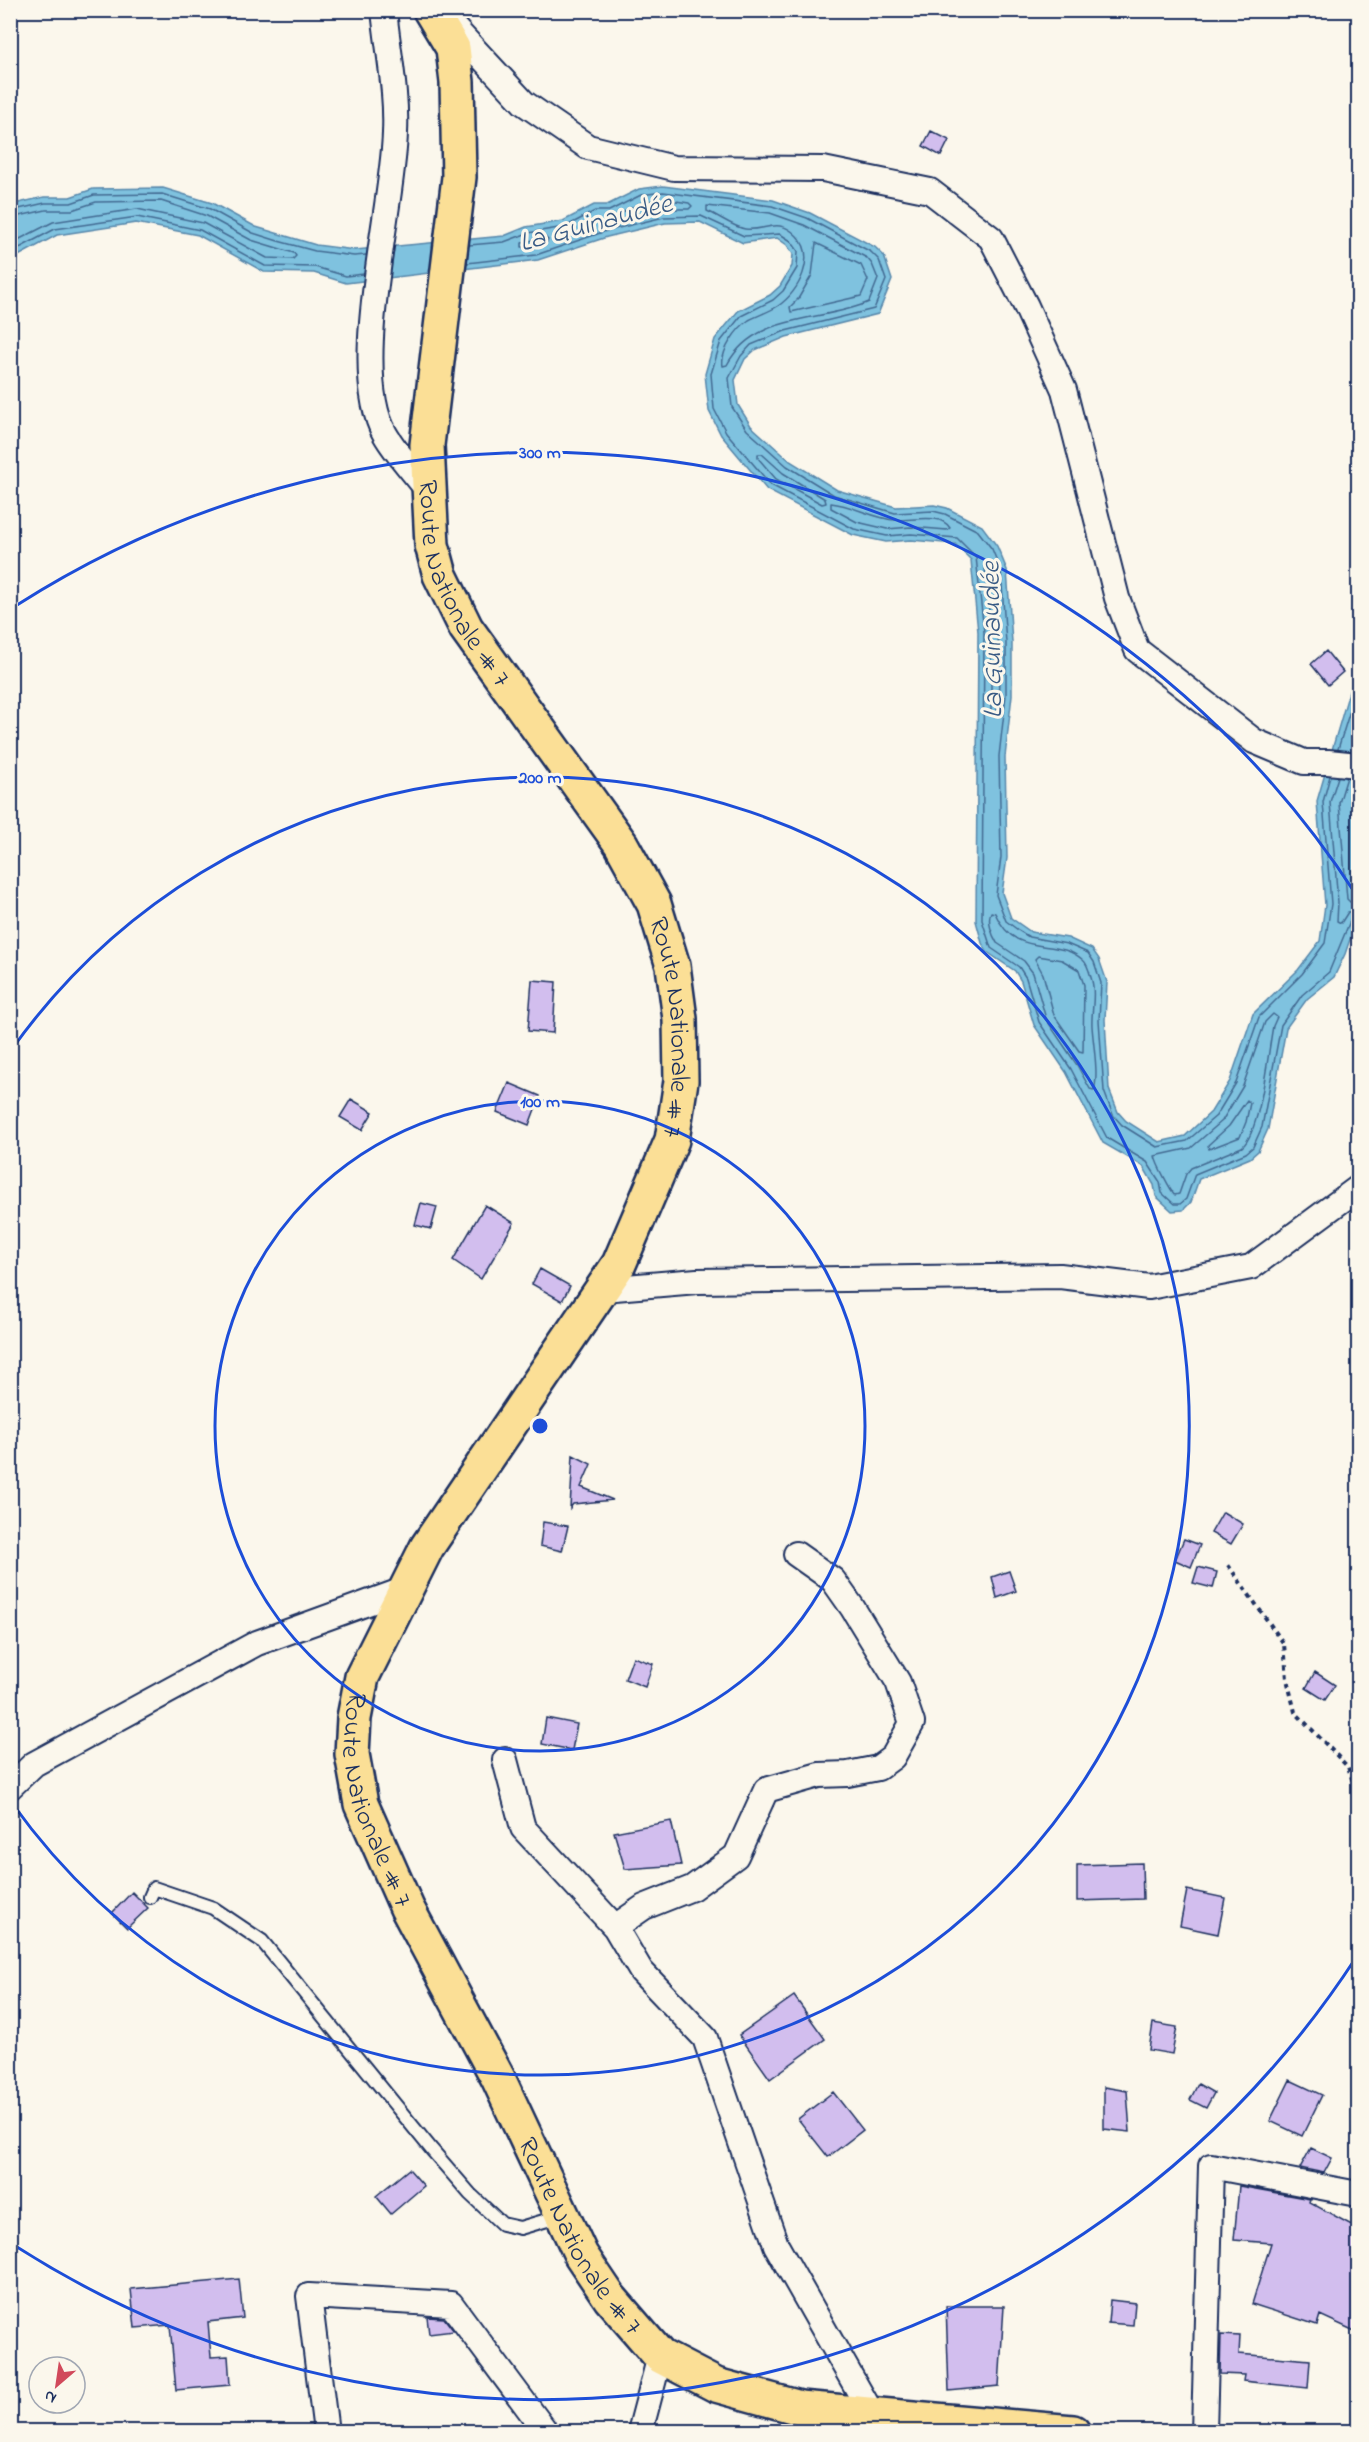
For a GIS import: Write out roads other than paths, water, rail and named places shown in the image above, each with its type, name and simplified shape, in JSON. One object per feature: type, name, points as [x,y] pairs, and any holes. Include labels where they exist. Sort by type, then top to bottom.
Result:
[{"type":"main road","name":"Route Nationale # 7","points":[[430,10],[453,48],[457,82],[459,177],[427,445],[432,544],[440,575],[466,628],[621,844],[654,904],[673,966],[680,1019],[681,1081],[672,1140],[620,1264],[427,1547],[362,1677],[354,1718],[352,1754],[361,1804],[407,1908],[498,2078],[581,2255],[610,2298],[660,2356],[716,2385],[800,2408],[1074,2432]]},
{"type":"street","points":[[384,10],[393,87],[395,133],[374,309],[370,372],[374,403],[384,433],[429,492]]},
{"type":"street","points":[[438,10],[524,103],[588,147],[675,168],[823,169],[930,191],[991,238],[1026,306],[1064,390],[1117,598],[1137,650],[1254,741],[1304,762],[1359,765]]},
{"type":"street","points":[[603,1289],[697,1281],[1060,1276],[1149,1287],[1251,1268],[1359,1188]]},
{"type":"street","points":[[615,1927],[644,1907],[692,1888],[736,1856],[766,1790],[819,1775],[848,1774],[878,1768],[893,1757],[912,1723],[898,1682],[852,1606],[833,1580],[796,1554]]},
{"type":"street","points":[[10,1787],[34,1764],[257,1643],[406,1589]]},
{"type":"street","points":[[505,1760],[523,1828],[615,1927],[641,1971],[705,2038],[776,2245],[872,2414]]},
{"type":"street","points":[[1204,2432],[1211,2166],[1359,2194]]},
{"type":"street","points":[[326,2432],[309,2296],[451,2304],[546,2432]]},
{"type":"street","points":[[640,2432],[660,2356]]},
{"type":"lane","points":[[150,1897],[154,1888],[213,1908],[262,1941],[432,2150],[470,2194],[502,2224],[520,2228],[562,2216]]},
{"type":"water","name":"La Guinaudée","points":[[663,186],[773,200],[810,213],[875,247],[884,256],[892,280],[878,314],[786,337],[755,350],[745,359],[735,380],[738,405],[751,426],[790,461],[837,490],[896,507],[934,505],[947,508],[982,526],[997,546],[1007,570],[1012,642],[1012,695],[1005,757],[1007,858],[1002,893],[1011,918],[1031,932],[1068,938],[1092,949],[1099,959],[1107,982],[1105,1020],[1109,1089],[1118,1112],[1126,1121],[1159,1142],[1185,1136],[1211,1112],[1230,1081],[1253,1014],[1298,970],[1320,941],[1325,905],[1317,801],[1351,685],[1358,675],[1358,916],[1345,954],[1334,977],[1307,999],[1286,1028],[1268,1129],[1258,1151],[1250,1158],[1199,1179],[1191,1202],[1183,1210],[1172,1211],[1156,1196],[1154,1185],[1143,1166],[1103,1143],[1066,1072],[1034,1025],[1021,981],[1015,971],[987,952],[982,943],[976,921],[978,632],[971,560],[955,544],[911,540],[886,542],[853,535],[767,490],[721,435],[709,411],[705,374],[715,339],[738,311],[770,295],[780,286],[792,266],[793,254],[787,245],[777,238],[743,243],[700,222],[665,223],[607,237],[538,260],[346,283],[314,273],[264,272],[198,235],[136,223],[57,235],[11,260],[10,205],[44,197],[70,197],[93,189],[163,188],[212,203],[256,227],[316,245],[355,250],[504,236],[526,227],[563,221],[594,205],[607,205],[639,189]]}]
